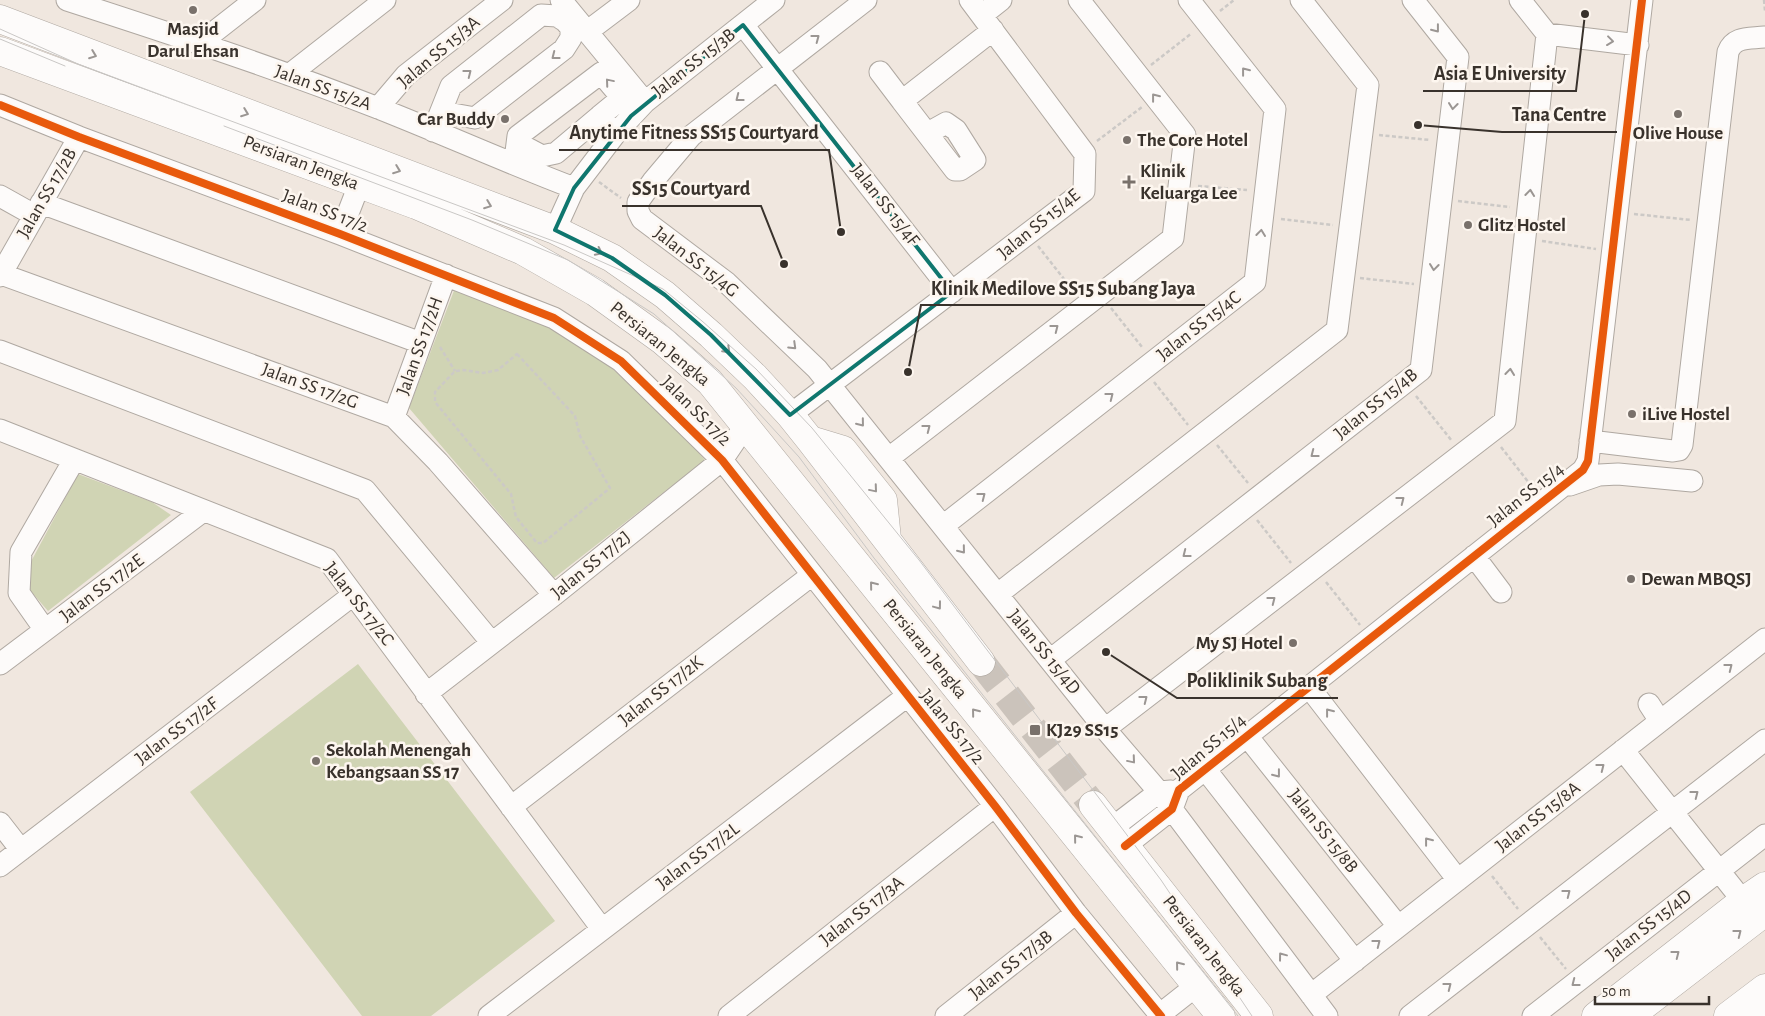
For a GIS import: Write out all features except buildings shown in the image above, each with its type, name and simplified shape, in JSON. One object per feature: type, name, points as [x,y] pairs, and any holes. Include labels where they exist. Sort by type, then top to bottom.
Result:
[{"type":"main road","points":[[0,9],[47,38]]},
{"type":"main road","name":"Persiaran Jengka","points":[[0,19],[555,230],[612,258],[665,295],[711,335],[790,416],[810,440],[843,450],[883,500],[887,539],[981,662]]},
{"type":"main road","name":"Persiaran Jengka","points":[[0,51],[416,205],[523,251],[595,292],[663,341],[710,382],[1221,1016]]},
{"type":"main road","points":[[0,61],[40,66]]},
{"type":"main road","name":"Persiaran Jengka","points":[[1093,805],[1259,1016]]},
{"type":"main road","points":[[1630,1016],[1754,906],[1765,886]]},
{"type":"main road","points":[[1596,1016],[1754,906]]},
{"type":"main road","points":[[1728,1016],[1765,988]]},
{"type":"street","name":"Jalan SS 15/2A","points":[[67,0],[200,43],[378,108],[434,131],[513,158],[574,188]]},
{"type":"street","points":[[289,76],[385,0]]},
{"type":"street","name":"Jalan SS 15/3A","points":[[378,108],[406,75],[502,0]]},
{"type":"street","points":[[491,55],[497,41],[540,7],[540,0]]},
{"type":"street","points":[[561,0],[645,102]]},
{"type":"street","points":[[588,31],[629,0]]},
{"type":"street","name":"Jalan SS 15/3B","points":[[555,230],[574,188],[616,134],[645,102],[774,0]]},
{"type":"street","name":"Jalan SS 15/4G","points":[[830,385],[817,369],[727,283],[642,219],[638,211],[638,202],[691,136],[866,0]]},
{"type":"street","points":[[902,101],[981,15],[1001,0]]},
{"type":"street","points":[[889,458],[1172,238],[1185,135],[1079,0]]},
{"type":"street","name":"Jalan SS 15/4C","points":[[943,526],[1255,282],[1276,109],[1189,0]]},
{"type":"street","points":[[998,594],[1337,330],[1368,85],[1301,0]]},
{"type":"street","points":[[1105,728],[1505,421],[1547,34],[1520,0]]},
{"type":"street","name":"Jalan SS 15/4","points":[[1118,837],[1583,470],[1588,461],[1642,0]]},
{"type":"street","name":"Jalan SS 15/4B","points":[[1050,660],[1422,370],[1458,57],[1419,2]]},
{"type":"street","points":[[200,43],[242,4]]},
{"type":"street","points":[[434,131],[451,86],[541,15],[557,16],[571,28],[571,38],[564,49],[475,118],[442,112]]},
{"type":"street","points":[[981,15],[1085,154]]},
{"type":"street","name":"Jalan SS 15/4F","points":[[743,25],[952,292]]},
{"type":"street","points":[[1547,34],[1638,45]]},
{"type":"street","points":[[1590,442],[1673,451],[1679,450],[1682,444],[1728,52],[1731,44],[1736,40],[1765,37]]},
{"type":"street","points":[[880,72],[928,134]]},
{"type":"street","points":[[601,73],[622,98],[556,153],[542,156],[525,147],[513,158],[518,136],[601,73]]},
{"type":"street","name":"Jalan SS 17/2","points":[[0,105],[79,137],[340,234],[554,318],[622,361],[722,460],[995,806],[1076,913],[1160,1015]]},
{"type":"street","points":[[600,116],[616,134]]},
{"type":"street","name":"Jalan SS 17/2B","points":[[1,275],[79,137]]},
{"type":"street","name":"Jalan SS 15/4E","points":[[790,416],[1084,191],[1085,154]]},
{"type":"street","name":"Jalan SS 17/2","points":[[340,234],[359,185]]},
{"type":"street","points":[[0,196],[423,337]]},
{"type":"street","name":"Jalan SS 17/2G","points":[[1,275],[394,417],[438,462],[554,595]]},
{"type":"street","name":"Jalan SS 17/2H","points":[[394,417],[446,275]]},
{"type":"street","points":[[0,351],[365,490],[492,643]]},
{"type":"street","name":"Jalan SS 15/4D","points":[[830,385],[1105,728],[1170,797],[1327,1016]]},
{"type":"street","name":"Jalan SS 17/2J","points":[[426,694],[554,595],[722,460],[745,426]]},
{"type":"street","name":"Jalan SS 17/2C","points":[[1,433],[326,559],[602,929]]},
{"type":"street","points":[[1590,442],[1598,459],[1608,470],[1618,474]]},
{"type":"street","points":[[45,630],[18,593],[21,552],[74,460]]},
{"type":"street","points":[[1560,488],[1599,475],[1618,474],[1692,481]]},
{"type":"street","name":"Jalan SS 17/2E","points":[[0,664],[203,511]]},
{"type":"street","points":[[1474,556],[1501,592]]},
{"type":"street","name":"Jalan SS 17/2K","points":[[511,807],[812,575]]},
{"type":"street","name":"Jalan SS 17/2F","points":[[0,866],[353,595]]},
{"type":"street","name":"Jalan SS 15/8A","points":[[1311,995],[1624,750],[1655,712],[1765,639]]},
{"type":"street","points":[[1309,687],[1458,880]]},
{"type":"street","name":"Jalan SS 17/2L","points":[[489,1016],[907,696]]},
{"type":"street","name":"Jalan SS 15/8B","points":[[1247,736],[1398,926]]},
{"type":"street","points":[[1410,1016],[1765,740]]},
{"type":"street","points":[[1624,750],[1719,871],[1754,906]]},
{"type":"street","points":[[1204,769],[1355,961]]},
{"type":"street","name":"Jalan SS 17/3A","points":[[729,1016],[995,806]]},
{"type":"street","points":[[0,823],[21,850]]},
{"type":"street","name":"Jalan SS 15/4D","points":[[1533,1016],[1765,835]]},
{"type":"street","name":"Jalan SS 17/3B","points":[[946,1016],[1076,913]]},
{"type":"street","points":[[1160,1015],[1196,986]]},
{"type":"path","points":[[1138,76],[1234,0]]},
{"type":"path","points":[[1764,0],[1765,12]]},
{"type":"path","points":[[1085,154],[1095,143],[1155,97]]},
{"type":"path","points":[[1362,134],[1448,141]]},
{"type":"path","points":[[1179,184],[1266,192]]},
{"type":"path","points":[[606,187],[615,194]]},
{"type":"path","points":[[1442,199],[1528,209]]},
{"type":"path","points":[[1618,212],[1709,222]]},
{"type":"path","points":[[1274,219],[1350,227]]},
{"type":"path","points":[[1028,233],[1092,300],[1148,365],[1202,435],[1254,490],[1252,503],[1308,572],[1371,638]]},
{"type":"path","points":[[1524,239],[1612,251]]},
{"type":"path","points":[[1344,277],[1432,286]]},
{"type":"path","points":[[423,337],[430,334],[455,371]]},
{"type":"path","points":[[517,354],[575,416],[580,436],[610,488],[543,543],[537,543],[516,517],[512,494],[435,402],[435,392],[455,371],[464,370],[483,373],[498,370],[517,354]]},
{"type":"path","points":[[1406,382],[1462,454]]},
{"type":"path","points":[[1490,432],[1536,493],[1538,506]]},
{"type":"highlighted area","points":[[743,25],[952,292],[790,415],[711,335],[665,295],[612,258],[555,230],[574,188],[631,116]]},
{"type":"green space","points":[[455,288],[543,320],[606,363],[668,417],[705,460],[554,578],[409,408]]},
{"type":"green space","points":[[78,474],[152,502],[171,515],[48,611],[28,588],[27,569]]},
{"type":"green space","points":[[358,664],[555,921],[431,1016],[362,1016],[190,792]]},
{"type":"tunnel","points":[[981,662],[1093,805]]},
{"type":"tram line","points":[[0,29],[78,64],[564,245],[663,289],[756,369],[812,428],[919,560],[1161,880],[1252,1016]]},
{"type":"tram line","points":[[0,39],[65,66]]},
{"type":"tram line","points":[[224,126],[472,220],[568,260],[654,314],[736,388],[799,457],[874,558],[1238,1016]]},
{"type":"cycle path","points":[[1125,846],[1172,809],[1179,790],[1583,470],[1588,461],[1642,0]]},
{"type":"cycle path","points":[[0,105],[79,137],[340,234],[554,318],[621,361],[722,460],[995,806],[1076,913],[1161,1016]]},
{"type":"place","name":"Masjid Darul Ehsan","points":[[193,10]]},
{"type":"place","name":"Asia E University","points":[[1585,14]]},
{"type":"place","name":"Olive House","points":[[1678,114]]},
{"type":"place","name":"Car Buddy","points":[[505,119]]},
{"type":"place","name":"Tana Centre","points":[[1418,125]]},
{"type":"place","name":"The Core Hotel","points":[[1127,140]]},
{"type":"place","name":"Klinik Keluarga Lee","points":[[1129,182]]},
{"type":"place","name":"Glitz Hostel","points":[[1468,225]]},
{"type":"place","name":"Anytime Fitness SS15 Courtyard","points":[[841,232]]},
{"type":"place","name":"SS15 Courtyard","points":[[784,264]]},
{"type":"place","name":"Klinik Medilove SS15 Subang Jaya","points":[[908,372]]},
{"type":"place","name":"iLive Hostel","points":[[1632,414]]},
{"type":"place","name":"Dewan MBQSJ","points":[[1631,579]]},
{"type":"place","name":"My SJ Hotel","points":[[1293,643]]},
{"type":"place","name":"Poliklinik Subang","points":[[1106,652]]},
{"type":"place","name":"KJ29 SS15","points":[[1035,730]]},
{"type":"place","name":"Sekolah Menengah Kebangsaan SS 17","points":[[316,761]]}]
